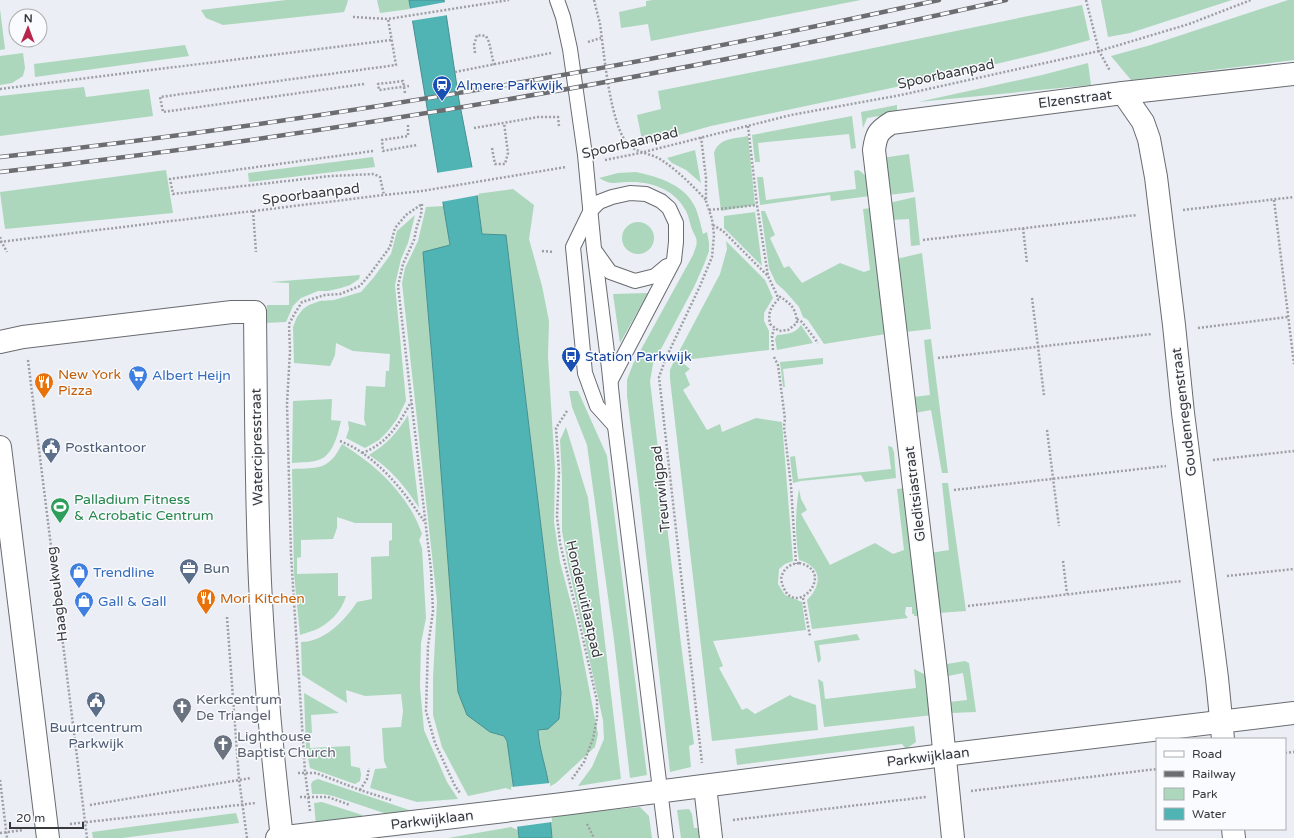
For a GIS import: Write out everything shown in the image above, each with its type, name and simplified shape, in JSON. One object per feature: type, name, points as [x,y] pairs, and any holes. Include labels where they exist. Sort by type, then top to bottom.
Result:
[{"type":"street","name":"Elzenstraat","points":[[874,150],[876,138],[881,129],[891,123],[1124,93],[1294,74]]},
{"type":"street","name":"Goudenregenstraat","points":[[1124,93],[1143,122],[1149,139],[1156,177],[1222,730]]},
{"type":"street","name":"Gleditsiastraat","points":[[874,150],[912,463],[953,838]]},
{"type":"street","name":"Watercipresstraat","points":[[0,342],[49,334],[232,312],[255,312],[256,458],[260,583],[281,838]]},
{"type":"street","points":[[0,447],[47,833]]},
{"type":"street","name":"Parkwijklaan","points":[[281,838],[660,792],[944,754],[1222,730],[1294,713]]},
{"type":"street","points":[[705,786],[711,838]]},
{"type":"lane","points":[[557,0],[563,17],[570,49],[586,164],[594,249],[615,426],[666,838]]},
{"type":"lane","points":[[610,380],[674,260],[676,223],[669,208],[661,201],[646,194],[630,193],[599,202],[591,210],[573,247],[585,373],[597,406],[615,426]]},
{"type":"lane","points":[[594,249],[610,272],[635,281],[655,276],[674,260]]},
{"type":"path","points":[[353,18],[388,19],[509,0]]},
{"type":"path","points":[[594,0],[602,38],[613,110],[622,135],[629,146],[640,153]]},
{"type":"path","points":[[1086,0],[1099,51]]},
{"type":"path","name":"Spoorbaanpad","points":[[0,242],[384,195],[422,192],[586,164],[640,153],[791,115],[901,94],[1099,51],[1189,24],[1251,0]]},
{"type":"path","points":[[364,84],[163,112],[160,97],[396,65],[388,19]]},
{"type":"path","points":[[474,53],[474,45],[477,35],[486,36],[489,42],[494,65]]},
{"type":"path","points":[[455,72],[570,49],[602,38]]},
{"type":"path","points":[[0,89],[391,40]]},
{"type":"path","points":[[405,93],[404,87],[403,81],[378,84],[379,90],[402,87],[409,86]]},
{"type":"path","points":[[474,128],[538,117],[558,117],[560,131]]},
{"type":"path","points":[[492,148],[495,164],[505,164],[508,153],[504,123]]},
{"type":"path","points":[[408,125],[408,136],[382,140],[384,151],[417,145]]},
{"type":"path","points":[[748,126],[757,205],[768,276],[778,300],[773,305],[768,316],[770,324],[774,329],[779,331],[788,330],[797,323],[797,319],[791,304],[777,295]]},
{"type":"path","name":"Treurwilgpad","points":[[701,137],[706,178],[706,200],[714,235],[712,257],[666,358],[659,377],[705,786]]},
{"type":"path","points":[[373,151],[170,179],[173,194],[331,176],[374,174],[380,177],[384,195]]},
{"type":"path","name":"Treurwilgpad","points":[[640,153],[663,160],[693,186],[706,200]]},
{"type":"path","points":[[923,240],[1294,197]]},
{"type":"path","points":[[1274,200],[1294,364]]},
{"type":"path","points":[[312,834],[304,765],[289,492],[287,404],[290,352],[289,324],[294,312],[302,302],[325,295],[340,294],[360,286],[390,247],[395,228],[406,215],[422,204],[421,216],[414,240],[403,264],[398,286],[424,522],[431,570],[433,611],[428,646],[426,711],[435,743],[455,786],[461,795]]},
{"type":"path","points":[[709,210],[757,205]]},
{"type":"path","points":[[253,211],[256,252]]},
{"type":"path","points":[[712,225],[723,230],[768,276]]},
{"type":"path","points":[[1023,228],[1027,263]]},
{"type":"path","points":[[0,237],[0,242],[7,252]]},
{"type":"path","points":[[1032,298],[1044,395]]},
{"type":"path","points":[[938,358],[1288,317]]},
{"type":"path","points":[[797,319],[802,322],[818,343]]},
{"type":"path","points":[[773,350],[772,336],[774,329]]},
{"type":"path","points":[[774,357],[778,365],[791,486],[796,564]]},
{"type":"path","name":"Haagbeukweg","points":[[28,358],[87,838]]},
{"type":"path","points":[[362,453],[387,438],[401,420],[411,401]]},
{"type":"path","name":"Hondenuitlaatpad","points":[[567,411],[556,428],[559,471],[557,516],[560,543],[597,701],[597,718],[593,739],[584,762],[571,781]]},
{"type":"path","points":[[1047,430],[1059,526]]},
{"type":"path","points":[[340,441],[349,444],[378,465],[398,486],[424,522]]},
{"type":"path","points":[[954,490],[1294,451]]},
{"type":"path","points":[[1063,561],[1067,594]]},
{"type":"path","points":[[793,564],[806,565],[812,569],[815,575],[814,587],[802,598],[793,597],[786,592],[782,585],[781,579],[785,570],[793,564]]},
{"type":"path","points":[[968,606],[1204,578],[1294,569]]},
{"type":"path","points":[[802,598],[810,636]]},
{"type":"path","points":[[227,617],[239,779],[247,838]]},
{"type":"path","points":[[360,790],[366,779],[369,768]]},
{"type":"path","points":[[0,780],[2,810],[8,838]]},
{"type":"path","points":[[0,833],[47,833],[85,822],[308,796],[328,798],[357,807]]},
{"type":"green space","points":[[286,0],[348,0],[344,12],[223,25],[206,18],[201,10]]},
{"type":"green space","points":[[377,0],[409,0],[410,9],[380,13]]},
{"type":"green space","points":[[861,0],[651,41],[648,24],[621,28],[619,12],[646,6],[646,1]]},
{"type":"green space","points":[[1101,0],[1232,0],[1130,33],[1108,37]]},
{"type":"green space","points":[[1288,0],[1294,0],[1294,60],[1131,80],[1111,56],[1151,45]]},
{"type":"green space","points":[[1082,5],[1090,40],[920,82],[711,126],[643,145],[637,115],[661,109],[658,91]]},
{"type":"green space","points":[[0,9],[5,49],[0,50]]},
{"type":"green space","points":[[185,45],[189,56],[35,77],[34,64]]},
{"type":"green space","points":[[23,53],[25,68],[23,76],[12,83],[0,85],[0,56]]},
{"type":"green space","points":[[1088,63],[1091,85],[918,102],[1042,75]]},
{"type":"green space","points":[[84,87],[86,97],[149,89],[153,116],[0,136],[0,96]]},
{"type":"green space","points":[[897,105],[897,113],[867,118],[863,128],[861,112]]},
{"type":"green space","points":[[852,116],[856,148],[851,149],[849,134],[758,143],[760,162],[755,162],[752,135]]},
{"type":"green space","points":[[748,136],[755,205],[721,211],[714,153],[719,144],[727,140]]},
{"type":"green space","points":[[695,150],[701,183],[686,170],[672,163],[667,158]]},
{"type":"green space","points":[[909,154],[914,192],[888,195],[882,158]]},
{"type":"green space","points":[[373,157],[375,167],[249,182],[248,173]]},
{"type":"green space","points":[[166,170],[173,213],[5,229],[0,192]]},
{"type":"green space","points":[[858,170],[862,172],[866,178],[869,185],[870,196],[831,201],[830,195],[760,205],[757,177],[763,177],[766,200],[856,189],[854,171]]},
{"type":"green space","points":[[636,172],[671,183],[686,194],[696,209],[703,234],[707,232],[709,243],[709,251],[694,287],[653,364],[650,381],[694,744],[689,746],[691,767],[670,772],[627,396],[627,380],[633,364],[693,255],[697,241],[686,211],[676,197],[669,192],[646,183],[611,183],[599,178],[618,173]]},
{"type":"green space","points":[[513,189],[534,205],[529,239],[542,286],[549,321],[548,357],[555,469],[554,522],[560,562],[576,622],[598,734],[595,747],[556,783],[549,787],[538,730],[559,719],[561,693],[506,235],[482,234],[476,194]]},
{"type":"green space","points":[[915,197],[920,245],[911,246],[909,219],[892,220],[889,203]]},
{"type":"green space","points":[[444,206],[450,245],[423,252],[435,394],[490,732],[504,736],[507,741],[514,791],[506,788],[468,796],[442,747],[433,715],[433,679],[437,601],[402,283],[405,268],[418,241],[426,207]]},
{"type":"green space","points":[[871,208],[886,334],[824,344],[808,320],[803,317],[799,307],[776,283],[769,268],[761,211],[765,211],[775,235],[770,238],[784,268],[789,266],[802,283],[840,263],[864,272],[870,270],[863,209]]},
{"type":"green space","points":[[755,212],[762,266],[724,228],[724,216]]},
{"type":"green space","points":[[415,215],[408,243],[401,259],[395,285],[406,401],[397,419],[388,431],[379,440],[365,448],[346,438],[349,429],[348,421],[366,426],[364,419],[366,386],[385,387],[386,371],[389,371],[390,354],[353,351],[336,343],[335,355],[330,366],[294,363],[293,327],[297,317],[303,309],[309,305],[320,301],[334,300],[361,292],[391,254],[397,231]]},
{"type":"green space","points":[[635,222],[641,222],[651,229],[654,238],[653,244],[647,251],[641,254],[635,254],[625,247],[622,241],[622,235],[629,225]]},
{"type":"green space","points":[[726,241],[765,280],[773,298],[764,313],[764,321],[769,331],[769,350],[684,360],[683,363],[690,369],[685,373],[690,385],[683,390],[707,430],[720,424],[722,432],[756,418],[782,422],[793,561],[785,564],[779,569],[778,584],[785,595],[802,602],[806,630],[713,641],[723,666],[719,668],[742,710],[747,708],[755,714],[790,695],[816,705],[818,730],[712,741],[670,370],[720,274],[727,249]]},
{"type":"green space","points":[[922,253],[931,329],[905,332],[896,259]]},
{"type":"green space","points":[[360,275],[359,279],[350,285],[328,291],[318,291],[301,298],[293,306],[286,322],[265,323],[267,305],[289,305],[289,283],[270,282]]},
{"type":"green space","points":[[648,293],[620,343],[613,294]]},
{"type":"green space","points":[[801,325],[813,343],[777,350],[775,339],[777,335],[793,332]]},
{"type":"green space","points":[[931,339],[948,473],[942,473],[931,410],[915,413],[913,397],[930,395],[924,340]]},
{"type":"green space","points":[[823,358],[823,364],[783,369],[785,387],[783,387],[780,362]]},
{"type":"green space","points":[[569,391],[578,391],[607,456],[647,775],[630,778],[614,640],[587,445],[572,407]]},
{"type":"green space","points":[[332,399],[331,420],[341,421],[337,437],[332,448],[321,459],[310,462],[292,463],[293,401]]},
{"type":"green space","points":[[408,415],[419,508],[397,478],[377,460],[369,455],[391,438]]},
{"type":"green space","points":[[566,427],[588,498],[621,779],[578,786],[592,767],[604,739],[603,720],[562,531],[560,440]]},
{"type":"green space","points":[[342,444],[367,461],[390,482],[409,506],[422,534],[419,540],[422,548],[426,618],[421,643],[420,687],[424,730],[447,782],[458,799],[417,802],[370,788],[375,769],[387,768],[384,761],[382,728],[401,727],[403,711],[401,694],[365,696],[346,690],[347,703],[302,675],[301,642],[310,641],[326,634],[334,629],[347,616],[357,602],[372,599],[371,557],[389,556],[389,541],[392,540],[392,523],[355,523],[337,517],[337,528],[333,539],[301,540],[301,557],[297,558],[297,574],[338,573],[338,596],[346,596],[338,612],[330,621],[315,630],[300,635],[294,574],[292,469],[316,468],[328,463]]},
{"type":"green space","points":[[888,446],[892,447],[894,452],[896,478],[865,482],[861,475],[793,483],[790,457],[795,456],[798,479],[891,469]]},
{"type":"green space","points":[[942,483],[948,483],[966,611],[939,613],[930,553],[949,550]]},
{"type":"green space","points":[[906,488],[920,616],[914,616],[914,614],[912,614],[912,607],[906,607],[905,614],[908,618],[812,629],[807,600],[816,588],[818,578],[815,570],[811,566],[799,560],[796,524],[799,489],[801,499],[807,510],[801,514],[830,565],[875,543],[893,554],[904,550],[897,489]]},
{"type":"green space","points":[[857,634],[860,640],[819,645],[821,660],[818,663],[814,641]]},
{"type":"green space","points":[[965,661],[969,663],[976,712],[951,713],[949,702],[967,700],[963,673],[948,676],[945,672],[945,668],[947,664]]},
{"type":"green space","points":[[914,669],[928,676],[933,715],[824,727],[818,679],[823,682],[825,699],[916,688]]},
{"type":"green space","points":[[304,693],[339,713],[311,715],[312,733],[309,733],[310,748],[350,746],[351,766],[360,768],[361,775],[360,781],[355,784],[310,768],[306,748]]},
{"type":"green space","points":[[914,726],[916,742],[906,749],[902,744],[737,765],[735,749]]},
{"type":"green space","points":[[318,779],[412,811],[390,815],[333,796],[312,794],[311,784],[313,781]]},
{"type":"green space","points":[[322,802],[362,815],[364,819],[316,825],[314,803]]},
{"type":"green space","points":[[640,807],[649,816],[652,838],[552,838],[549,816]]},
{"type":"green space","points":[[689,809],[692,814],[694,828],[701,828],[702,838],[681,838],[677,810]]},
{"type":"green space","points":[[236,813],[239,823],[122,838],[93,838],[92,832]]},
{"type":"green space","points":[[511,827],[518,830],[519,838],[448,838]]},
{"type":"water","points":[[409,0],[444,0],[459,100],[476,188],[482,234],[506,235],[561,693],[559,719],[548,729],[538,730],[549,788],[552,838],[519,838],[507,741],[504,736],[490,732],[467,715],[458,692],[423,252],[450,245]]},
{"type":"pier","points":[[446,2],[448,15],[410,21],[408,9]]},
{"type":"pier","points":[[474,167],[479,195],[441,202],[436,173]]},
{"type":"pier","points":[[550,783],[552,822],[515,827],[511,787]]},
{"type":"railway","points":[[0,157],[236,127],[472,91],[706,48],[939,0]]},
{"type":"railway","points":[[0,172],[253,140],[505,100],[756,53],[1006,0]]},
{"type":"place","name":"Almere Parkwijk","points":[[442,102]]},
{"type":"place","name":"Station Parkwijk","points":[[571,373]]},
{"type":"place","name":"Albert Heijn","points":[[138,392]]},
{"type":"place","name":"New York Pizza","points":[[44,399]]},
{"type":"place","name":"Postkantoor","points":[[51,464]]},
{"type":"place","name":"Palladium Fitness & Acrobatic Centrum","points":[[60,524]]},
{"type":"place","name":"Bun","points":[[189,585]]},
{"type":"place","name":"Trendline","points":[[79,589]]},
{"type":"place","name":"Mori Kitchen","points":[[206,615]]},
{"type":"place","name":"Gall & Gall","points":[[84,618]]},
{"type":"place","name":"Buurtcentrum Parkwijk","points":[[96,718]]},
{"type":"place","name":"Kerkcentrum De Triangel","points":[[182,724]]},
{"type":"place","name":"Lighthouse Baptist Church","points":[[223,761]]}]
